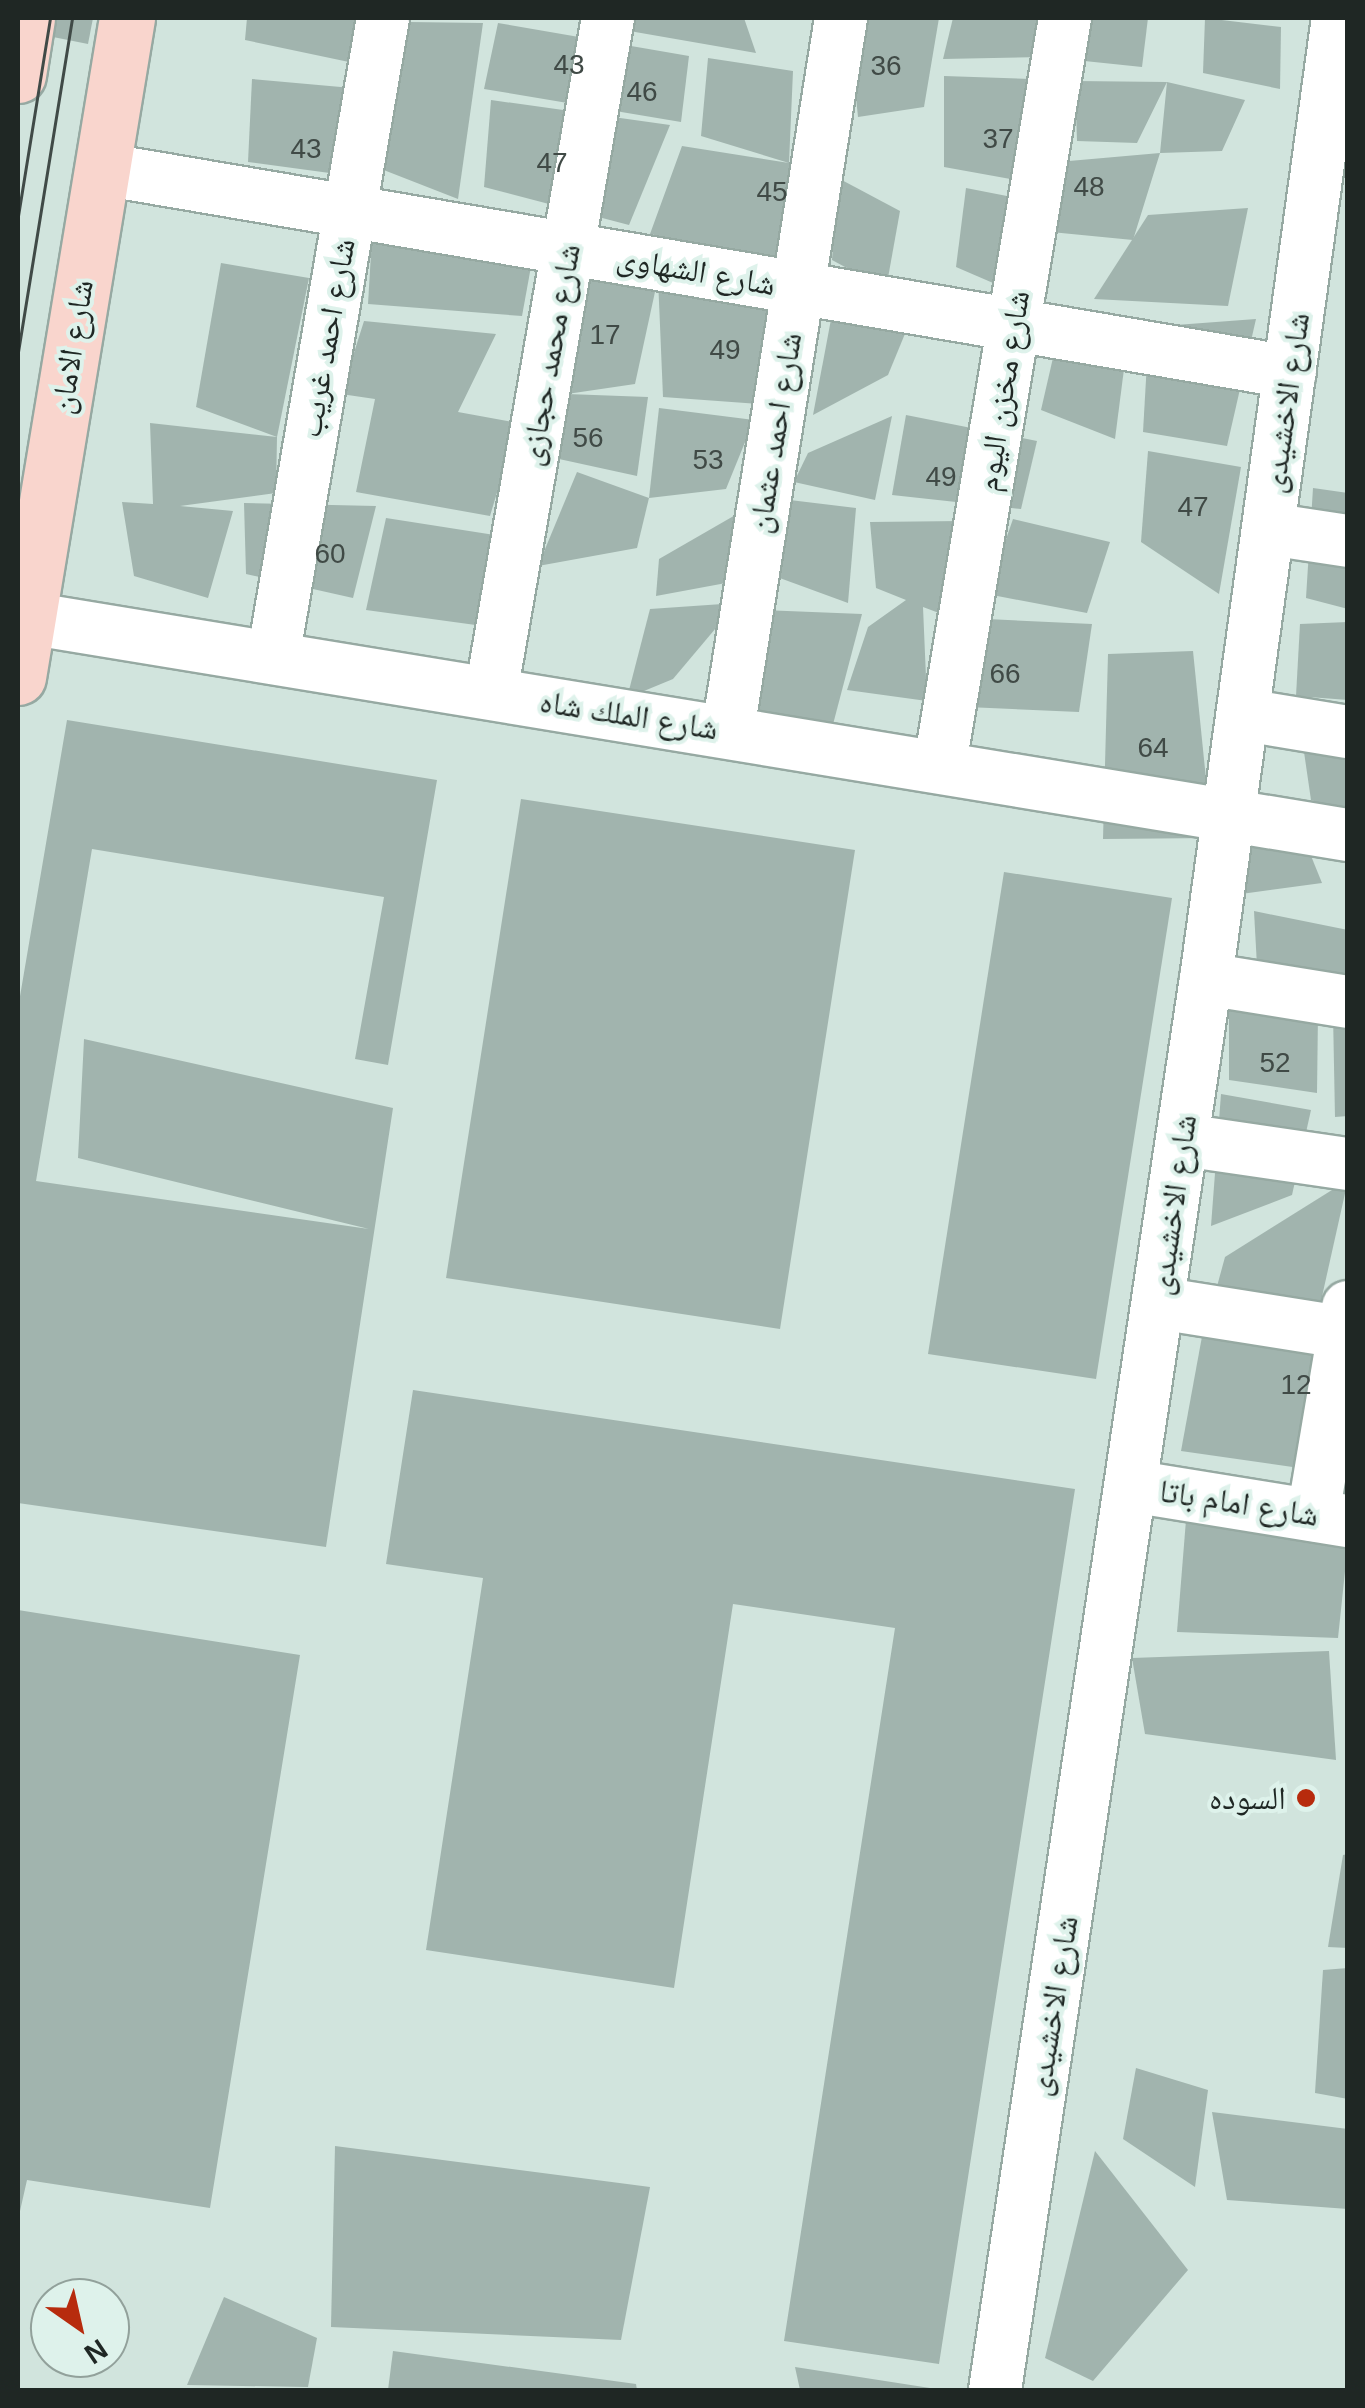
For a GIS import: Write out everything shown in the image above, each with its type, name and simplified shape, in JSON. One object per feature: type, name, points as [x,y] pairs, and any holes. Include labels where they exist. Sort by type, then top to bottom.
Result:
[{"type":"street","points":[[18,75],[27,18]]},
{"type":"street","name":"شارع الامان","points":[[22,644],[127,18]]},
{"type":"street","name":"شارع احمد غريب","points":[[272,658],[382,18]]},
{"type":"street","name":"شارع محمد حجازى","points":[[491,693],[608,18]]},
{"type":"street","name":"شارع احمد عثمان","points":[[728,730],[841,18]]},
{"type":"street","name":"شارع مخزن اليوم","points":[[940,764],[1065,18]]},
{"type":"street","name":"شارع الاخشيدى","points":[[995,2390],[1206,980],[1290,372],[1334,145],[1338,18]]},
{"type":"street","name":"شارع الشهاوى","points":[[102,169],[1290,372]]},
{"type":"street","points":[[1269,529],[1348,541]]},
{"type":"street","name":"شارع الملك شاه","points":[[22,644],[272,658],[1230,811],[1348,835]]},
{"type":"street","points":[[1244,715],[1348,732]]},
{"type":"street","points":[[1206,980],[1348,1002]]},
{"type":"street","points":[[1182,1140],[1348,1164]]},
{"type":"street","points":[[1158,1303],[1346,1324],[1330,1518]]},
{"type":"street","name":"شارع امام باتا","points":[[1131,1486],[1330,1518]]},
{"type":"building","points":[[18,18],[93,18],[88,44],[18,30]]},
{"type":"building","points":[[247,18],[358,18],[349,62],[245,40]]},
{"type":"building","points":[[622,18],[744,18],[756,53],[618,29]]},
{"type":"building","points":[[848,18],[939,18],[924,107],[858,117]]},
{"type":"building","points":[[953,18],[1045,18],[1044,57],[943,59]]},
{"type":"building","points":[[1085,18],[1148,18],[1142,67],[1075,60]]},
{"type":"building","points":[[1205,18],[1281,27],[1280,89],[1203,73]]},
{"type":"building","points":[[409,22],[483,23],[458,199],[376,167]]},
{"type":"building","points":[[498,23],[689,56],[681,122],[484,89]]},
{"type":"building","points":[[708,58],[793,71],[789,163],[701,136]]},
{"type":"building","points":[[944,76],[1031,79],[1016,180],[944,167]]},
{"type":"building","points":[[252,79],[352,88],[337,174],[248,162]]},
{"type":"building","points":[[1075,81],[1167,82],[1137,143],[1077,141]]},
{"type":"building","points":[[1167,82],[1245,100],[1222,151],[1160,153]]},
{"type":"building","points":[[491,100],[670,125],[629,225],[484,187]]},
{"type":"building","points":[[682,146],[818,167],[783,264],[650,234]]},
{"type":"building","points":[[1160,153],[1133,240],[1051,232],[1069,161]]},
{"type":"building","points":[[838,178],[900,211],[886,289],[832,260]]},
{"type":"building","points":[[966,188],[1012,197],[1000,286],[956,267]]},
{"type":"building","points":[[1248,208],[1228,306],[1094,299],[1148,215]]},
{"type":"building","points":[[372,237],[532,261],[522,316],[368,304]]},
{"type":"building","points":[[221,263],[309,278],[277,437],[196,407]]},
{"type":"building","points":[[584,271],[658,278],[635,384],[567,394]]},
{"type":"building","points":[[658,278],[787,287],[759,404],[663,397]]},
{"type":"building","points":[[832,314],[909,324],[888,375],[813,415]]},
{"type":"building","points":[[1256,319],[1227,446],[1143,432],[1149,327]]},
{"type":"building","points":[[364,321],[496,334],[458,412],[518,423],[490,516],[356,492],[375,399],[341,394]]},
{"type":"building","points":[[1055,349],[1124,369],[1115,439],[1041,410]]},
{"type":"building","points":[[567,394],[648,397],[637,476],[559,459]]},
{"type":"building","points":[[659,408],[754,420],[726,489],[649,498]]},
{"type":"building","points":[[906,415],[1037,441],[1021,509],[892,495]]},
{"type":"building","points":[[892,416],[875,500],[794,482],[808,453]]},
{"type":"building","points":[[150,423],[277,437],[276,493],[180,506],[233,511],[208,598],[134,576],[122,502],[153,504]]},
{"type":"building","points":[[1148,451],[1241,467],[1219,594],[1141,542]]},
{"type":"building","points":[[577,472],[649,498],[637,548],[538,566]]},
{"type":"building","points":[[1313,488],[1348,493],[1348,609],[1306,598]]},
{"type":"building","points":[[765,497],[856,508],[848,603],[777,577]]},
{"type":"building","points":[[244,503],[376,506],[353,598],[246,574]]},
{"type":"building","points":[[751,506],[726,583],[656,596],[659,559]]},
{"type":"building","points":[[386,518],[501,536],[483,626],[366,610]]},
{"type":"building","points":[[1013,519],[1110,542],[1087,613],[987,594]]},
{"type":"building","points":[[962,521],[947,616],[923,607],[927,701],[847,690],[868,627],[906,600],[876,588],[870,522]]},
{"type":"building","points":[[737,603],[673,679],[627,698],[650,609]]},
{"type":"building","points":[[762,610],[862,614],[831,732],[747,706]]},
{"type":"building","points":[[987,619],[1092,624],[1079,712],[967,707]]},
{"type":"building","points":[[1348,622],[1348,700],[1296,696],[1300,624]]},
{"type":"building","points":[[1193,651],[1212,838],[1103,839],[1108,654]]},
{"type":"building","points":[[67,720],[437,780],[388,1065],[355,1059],[384,897],[92,849],[36,1181],[369,1229],[78,1158],[84,1039],[393,1108],[326,1547],[18,1503],[18,1008]]},
{"type":"building","points":[[1303,745],[1348,751],[1348,812],[1311,800]]},
{"type":"building","points":[[521,799],[855,850],[780,1329],[446,1278]]},
{"type":"building","points":[[1242,837],[1305,841],[1322,883],[1241,894]]},
{"type":"building","points":[[1004,872],[1172,898],[1096,1379],[928,1354]]},
{"type":"building","points":[[1254,911],[1348,930],[1348,976],[1257,966]]},
{"type":"building","points":[[1229,1000],[1318,1013],[1317,1093],[1229,1080]]},
{"type":"building","points":[[1333,1013],[1348,1017],[1348,1116],[1335,1117]]},
{"type":"building","points":[[1221,1094],[1311,1110],[1292,1195],[1211,1226]]},
{"type":"building","points":[[1348,1180],[1319,1310],[1216,1290],[1225,1257]]},
{"type":"building","points":[[1203,1331],[1348,1335],[1348,1475],[1181,1451]]},
{"type":"building","points":[[413,1390],[1075,1489],[939,2364],[784,2341],[895,1628],[733,1604],[674,1988],[426,1950],[483,1578],[386,1564]]},
{"type":"building","points":[[1186,1520],[1348,1543],[1338,1638],[1177,1632]]},
{"type":"building","points":[[18,1610],[300,1655],[210,2208],[27,2180],[18,2220]]},
{"type":"building","points":[[1329,1651],[1336,1760],[1145,1734],[1132,1658]]},
{"type":"building","points":[[1348,1854],[1348,1948],[1328,1947],[1343,1855]]},
{"type":"building","points":[[1348,1968],[1348,2099],[1315,2093],[1323,1970]]},
{"type":"building","points":[[1136,2068],[1208,2090],[1195,2187],[1123,2139]]},
{"type":"building","points":[[1212,2112],[1348,2129],[1348,2209],[1227,2200]]},
{"type":"building","points":[[335,2146],[650,2187],[621,2340],[331,2327]]},
{"type":"building","points":[[1095,2151],[1188,2270],[1093,2381],[1045,2358]]},
{"type":"building","points":[[224,2297],[317,2338],[308,2387],[187,2385]]},
{"type":"building","points":[[393,2351],[636,2384],[637,2390],[388,2390]]},
{"type":"building","points":[[795,2367],[930,2388],[930,2390],[800,2390]]},
{"type":"tram line","points":[[18,216],[50,18]]},
{"type":"tram line","points":[[18,352],[72,18]]},
{"type":"place","name":"السوده","points":[[1306,1798]]}]
